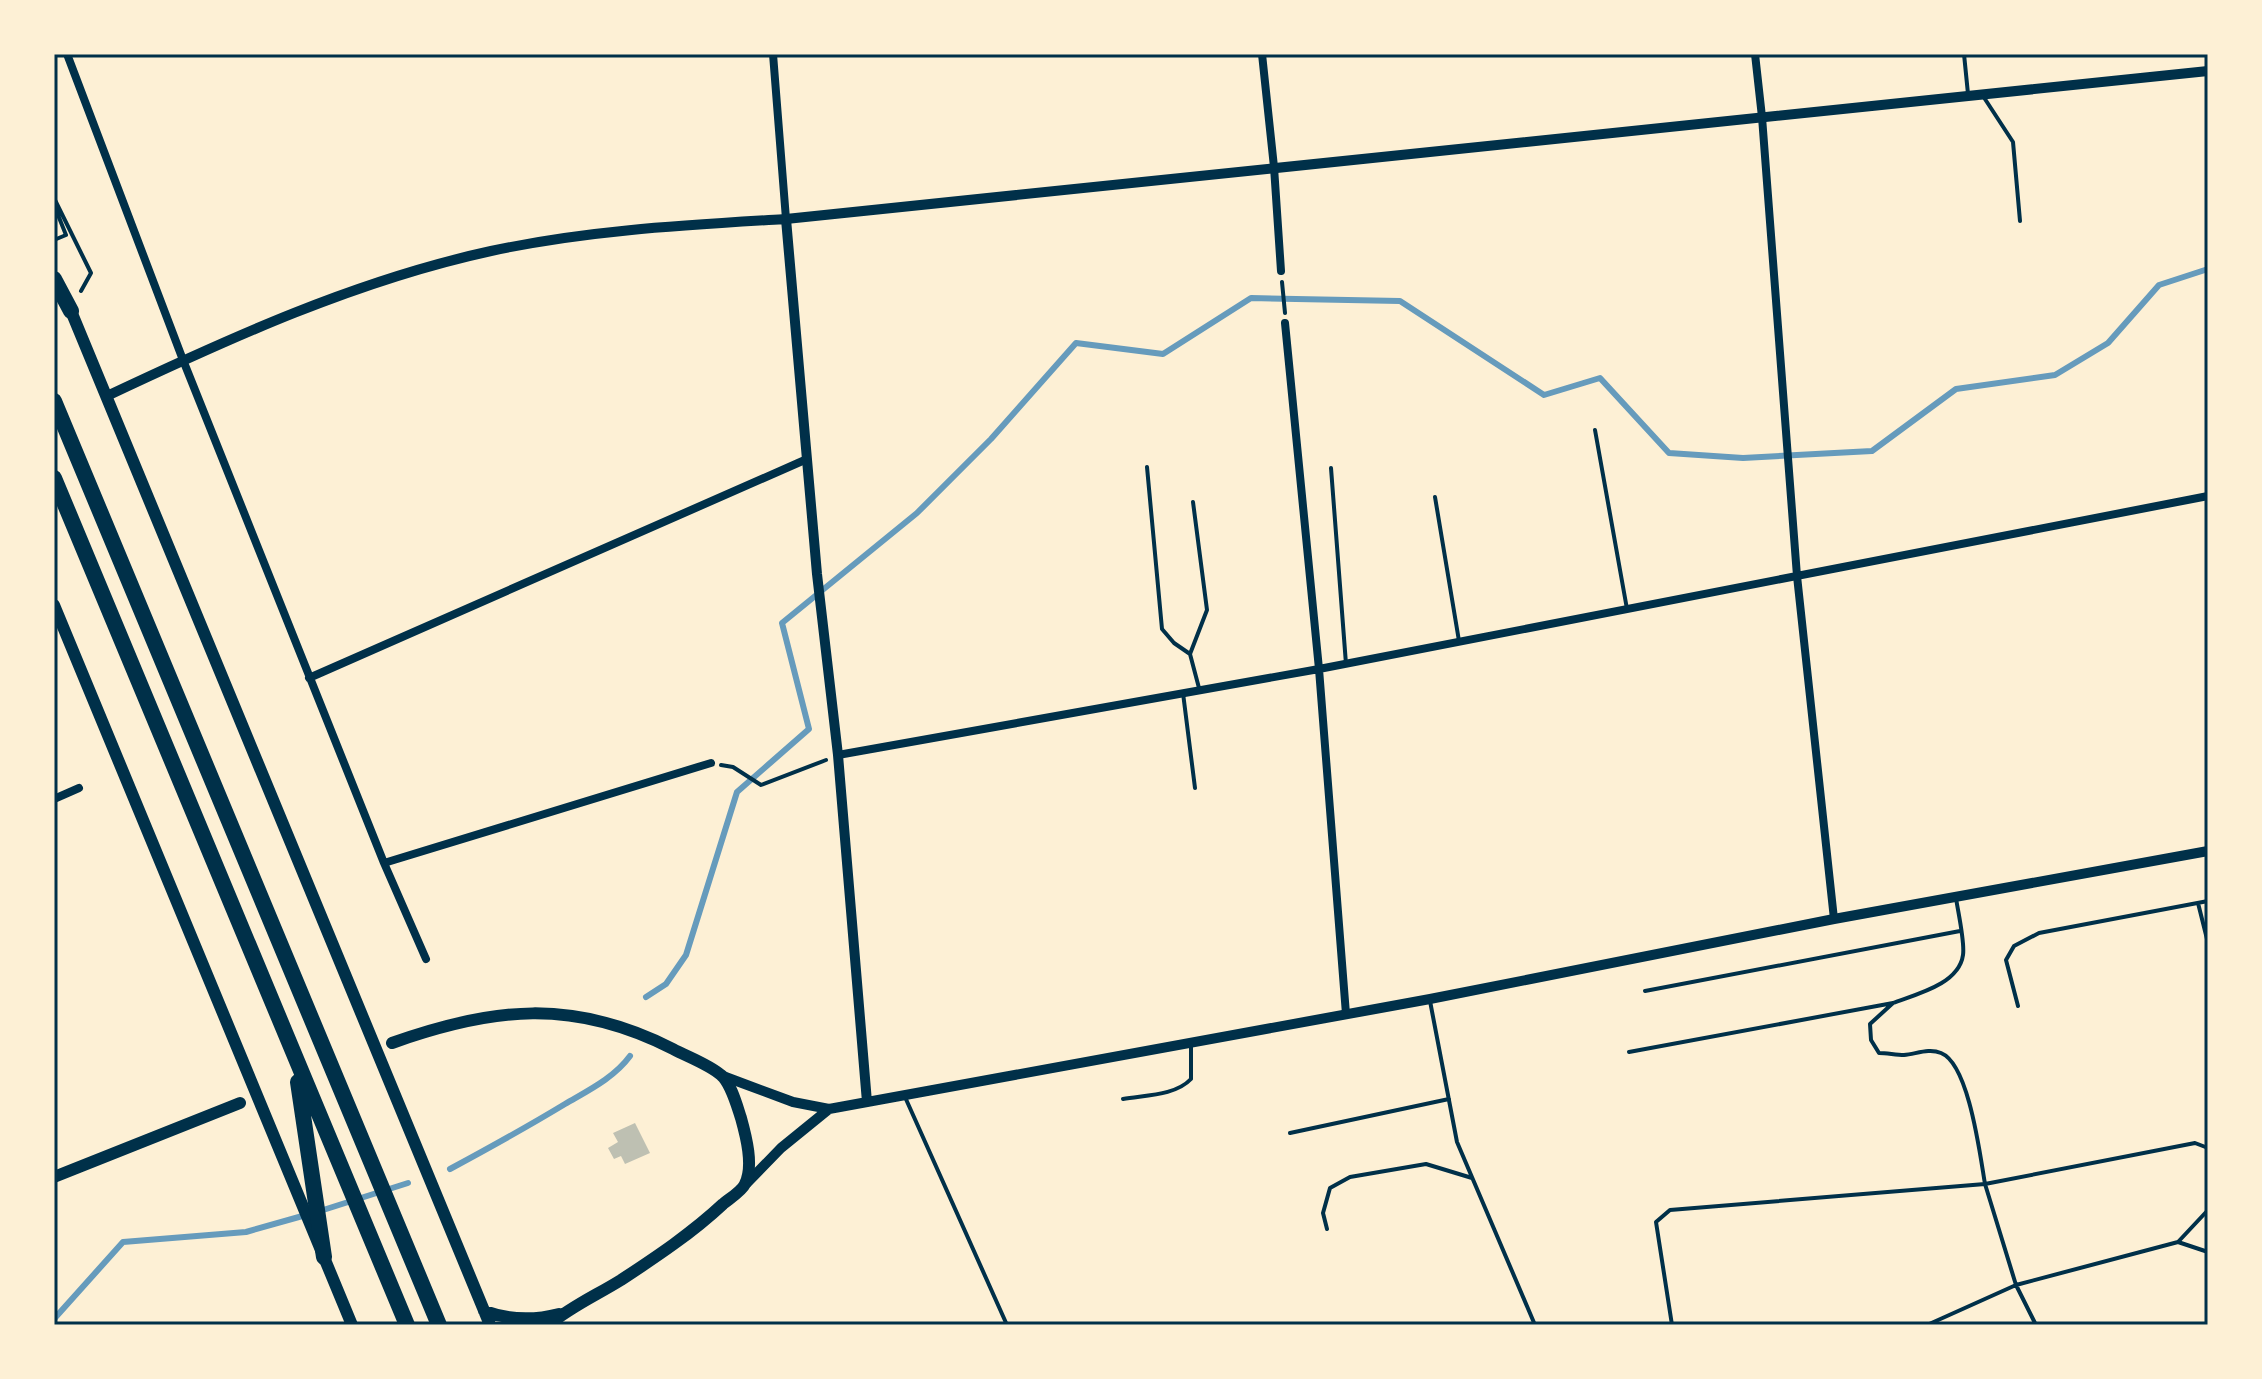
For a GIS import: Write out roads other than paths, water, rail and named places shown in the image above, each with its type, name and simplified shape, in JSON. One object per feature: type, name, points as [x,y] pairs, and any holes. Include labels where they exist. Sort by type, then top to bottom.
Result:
[{"type":"highway","points":[[54,279],[71,311]]},
{"type":"highway","points":[[54,401],[439,1325]]},
{"type":"highway","points":[[54,478],[407,1325]]},
{"type":"highway","points":[[295,1057],[324,1257]]},
{"type":"main road","points":[[71,311],[490,1325]]},
{"type":"main road","points":[[54,605],[57,619],[352,1325]]},
{"type":"main road","points":[[392,1043],[476,1018],[518,1013],[561,1014],[617,1025],[644,1035],[723,1076],[746,1137],[749,1160],[745,1185],[668,1248],[549,1325]]},
{"type":"main road","points":[[54,1177],[240,1103]]},
{"type":"main road","points":[[484,1311],[512,1319],[526,1319],[550,1316],[573,1308]]},
{"type":"street","points":[[67,54],[183,360],[309,678],[426,959]]},
{"type":"street","points":[[773,54],[817,574],[838,755],[867,1102]]},
{"type":"street","points":[[1262,54],[1281,271]]},
{"type":"street","points":[[1755,54],[1797,576],[1834,919]]},
{"type":"street","points":[[107,396],[183,360],[332,298],[384,280],[489,251],[609,231],[786,219],[2208,71]]},
{"type":"street","points":[[1285,323],[1319,669],[1346,1014]]},
{"type":"street","points":[[309,678],[807,459]]},
{"type":"street","points":[[838,755],[1346,664],[2208,496]]},
{"type":"street","points":[[384,863],[711,763]]},
{"type":"street","points":[[54,799],[79,788]]},
{"type":"street","points":[[723,1076],[793,1102],[829,1109],[1430,999],[1834,919],[2208,851]]},
{"type":"street","points":[[745,1185],[781,1148],[829,1109]]},
{"type":"lane","points":[[1964,54],[1968,96]]},
{"type":"lane","points":[[1982,95],[2013,142],[2020,221]]},
{"type":"lane","points":[[1595,430],[1627,609]]},
{"type":"lane","points":[[1147,467],[1162,629],[1174,643],[1190,654]]},
{"type":"lane","points":[[1331,468],[1346,664]]},
{"type":"lane","points":[[1435,497],[1460,642]]},
{"type":"lane","points":[[1193,502],[1207,610],[1190,654],[1199,690]]},
{"type":"lane","points":[[1183,693],[1195,788]]},
{"type":"lane","points":[[1629,1052],[1893,1003],[1933,987],[1956,972],[1963,954],[1956,898]]},
{"type":"lane","points":[[2018,1006],[2006,960],[2014,946],[2039,933],[2208,901]]},
{"type":"lane","points":[[2198,903],[2208,943]]},
{"type":"lane","points":[[1645,991],[1960,931]]},
{"type":"lane","points":[[1430,999],[1457,1142],[1535,1325]]},
{"type":"lane","points":[[1893,1003],[1870,1024],[1871,1040],[1879,1053],[1944,1053],[1956,1068],[1968,1093],[1985,1184],[2016,1285],[2036,1325]]},
{"type":"lane","points":[[1123,1099],[1184,1086],[1191,1079],[1191,1042]]},
{"type":"lane","points":[[904,1095],[1007,1325]]},
{"type":"lane","points":[[1290,1133],[1449,1099]]},
{"type":"lane","points":[[1672,1325],[1656,1222],[1670,1210],[1985,1184],[2195,1143],[2208,1148]]},
{"type":"lane","points":[[1327,1229],[1323,1213],[1330,1188],[1350,1177],[1426,1164],[1472,1178]]},
{"type":"lane","points":[[1927,1325],[2016,1285],[2178,1242],[2208,1210]]},
{"type":"lane","points":[[2178,1242],[2208,1252]]},
{"type":"waterway","points":[[646,997],[666,984],[686,955],[737,792],[809,729],[782,623],[917,513],[991,439],[1076,343],[1163,354],[1251,298],[1400,301],[1544,395],[1600,378],[1669,453],[1743,458],[1872,451],[1956,389],[2055,375],[2108,343],[2159,285],[2208,269]]},
{"type":"waterway","points":[[450,1169],[591,1089],[616,1071],[630,1056]]},
{"type":"waterway","points":[[320,1211],[408,1183]]},
{"type":"waterway","points":[[54,1319],[123,1242],[246,1232],[306,1215]]}]
